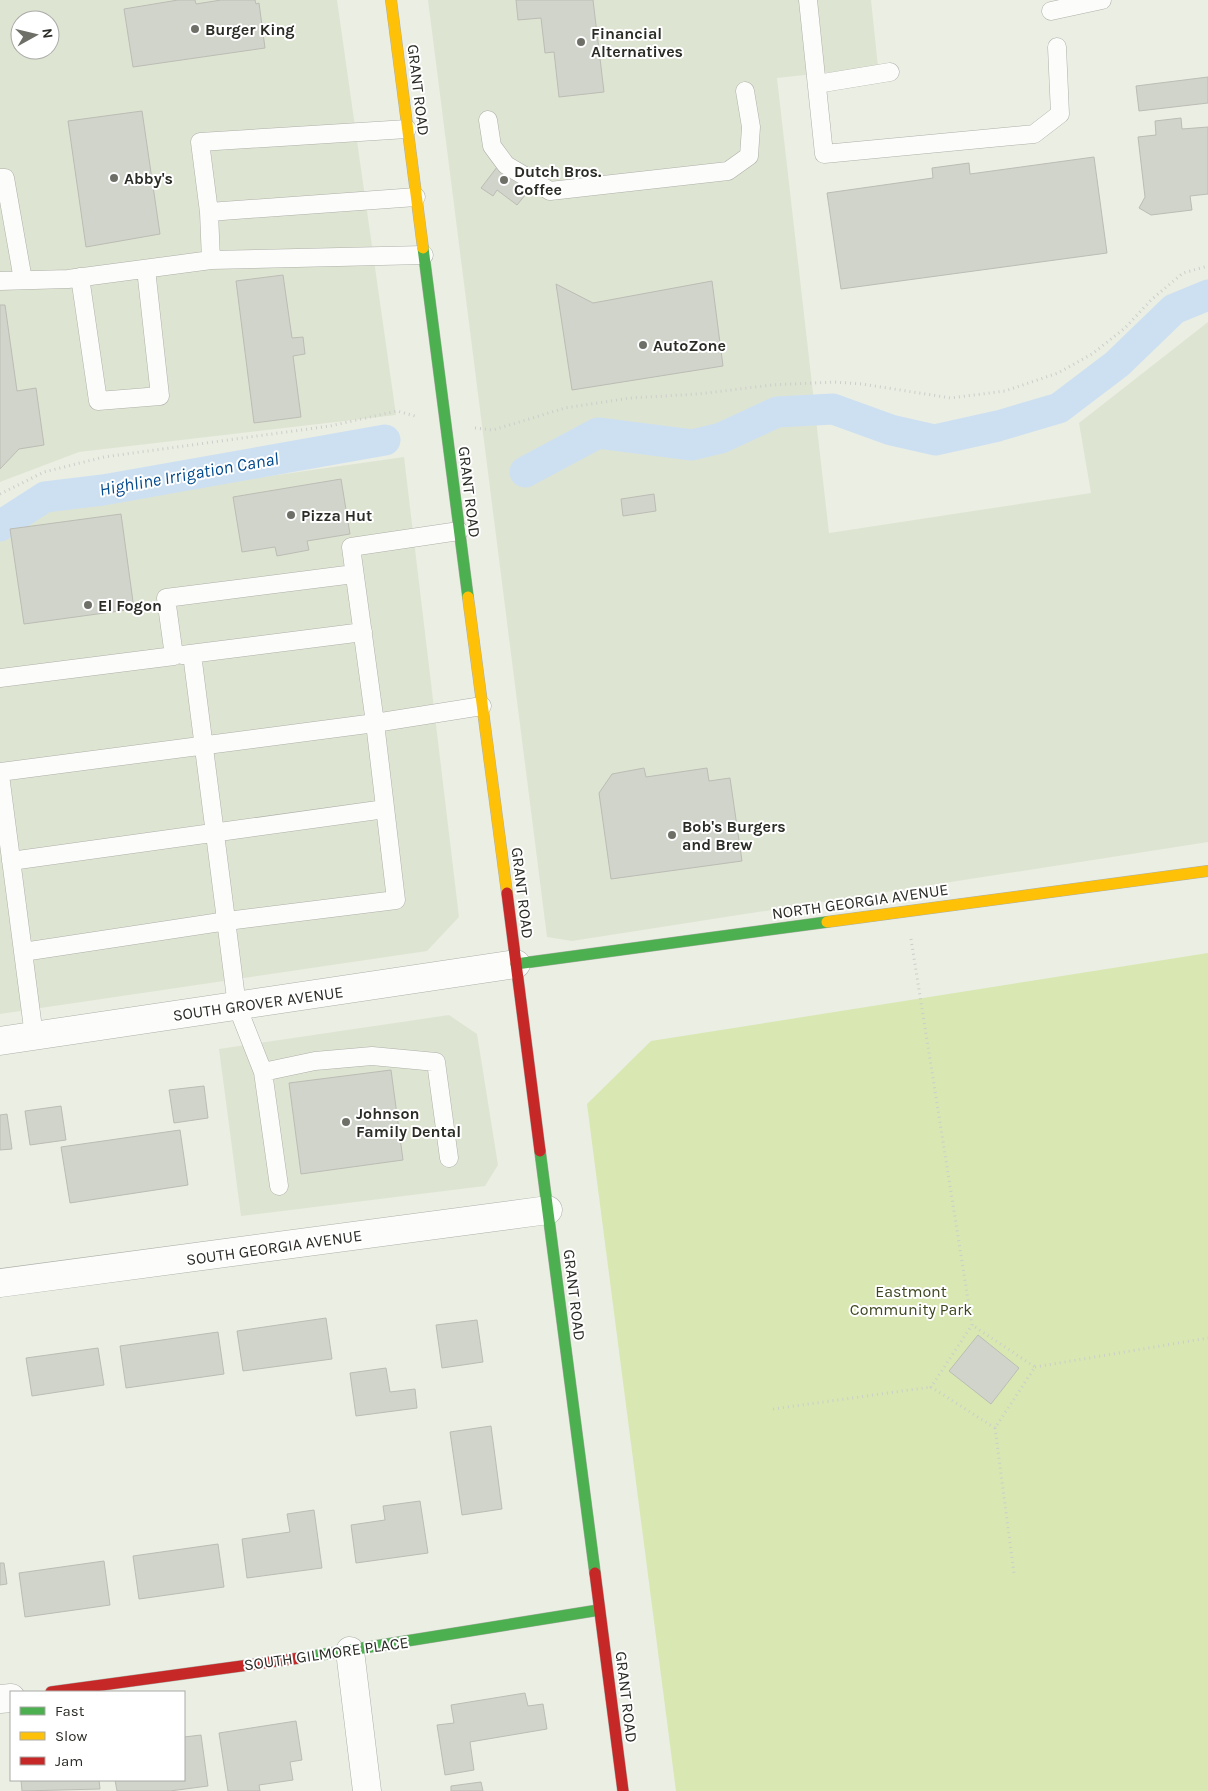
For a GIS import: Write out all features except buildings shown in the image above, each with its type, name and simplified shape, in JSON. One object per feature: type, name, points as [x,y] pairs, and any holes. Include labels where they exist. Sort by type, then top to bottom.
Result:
[{"type":"main road","name":"GRANT ROAD","points":[[391,0],[623,1791]]},
{"type":"main road","name":"NORTH GEORGIA AVENUE","points":[[516,964],[1208,871]]},
{"type":"main road","name":"SOUTH GILMORE PLACE","points":[[58,1691],[350,1651],[599,1610]]},
{"type":"street","name":"SOUTH GROVER AVENUE","points":[[0,1041],[516,964]]},
{"type":"street","name":"SOUTH GEORGIA AVENUE","points":[[0,1283],[548,1210]]},
{"type":"street","points":[[350,1651],[367,1791]]},
{"type":"lane","points":[[808,0],[824,154],[1034,134],[1060,114],[1056,47]]},
{"type":"lane","points":[[1051,11],[1102,0]]},
{"type":"lane","points":[[817,84],[890,72]]},
{"type":"lane","points":[[488,120],[492,146],[506,165],[550,191],[689,176],[728,171],[750,156],[751,127],[745,91]]},
{"type":"lane","points":[[211,260],[209,212],[200,142],[408,129]]},
{"type":"lane","points":[[0,178],[5,178],[23,280]]},
{"type":"lane","points":[[209,212],[416,198]]},
{"type":"lane","points":[[0,281],[80,277],[211,260],[424,255]]},
{"type":"lane","points":[[80,277],[98,401],[160,396],[146,269]]},
{"type":"lane","points":[[23,952],[227,921],[396,900],[375,723],[351,547],[459,531]]},
{"type":"lane","points":[[174,656],[166,598],[354,574]]},
{"type":"lane","points":[[0,678],[363,632]]},
{"type":"lane","points":[[192,654],[237,1006],[263,1072],[279,1186]]},
{"type":"lane","points":[[34,1036],[0,774],[375,723],[482,706]]},
{"type":"lane","points":[[11,860],[385,809]]},
{"type":"lane","points":[[263,1072],[314,1061],[372,1056],[436,1062],[450,1158]]},
{"type":"path","points":[[0,494],[44,472],[104,457],[330,426],[397,411],[446,425],[493,430],[565,408],[630,398],[698,394],[772,385],[834,382],[862,384],[951,398],[1005,391],[1058,374],[1092,354],[1125,328],[1151,300],[1183,273],[1208,266]]},
{"type":"path","points":[[907,912],[972,1325],[931,1387]]},
{"type":"path","points":[[972,1325],[1035,1367],[1208,1338]]},
{"type":"path","points":[[1014,1573],[995,1428],[1035,1367]]},
{"type":"path","points":[[773,1409],[931,1387],[995,1428]]},
{"type":"shaded area","points":[[0,0],[337,0],[396,415],[79,452],[0,482]]},
{"type":"shaded area","points":[[428,0],[871,0],[878,67],[777,78],[829,533],[1091,493],[1079,423],[1208,322],[1208,842],[572,941],[547,937]]},
{"type":"shaded area","points":[[404,457],[459,917],[427,951],[0,1014],[0,533],[50,507]]},
{"type":"shaded area","points":[[449,1015],[477,1034],[498,1165],[485,1186],[241,1216],[219,1049]]},
{"type":"green space","name":"Eastmont Community Park","points":[[1208,953],[1208,1791],[676,1791],[587,1104],[651,1041]]},
{"type":"waterway","name":"Highline Irrigation Canal","points":[[525,472],[598,433],[692,445],[721,438],[777,412],[833,409],[891,430],[935,440],[998,426],[1059,408],[1117,364],[1174,309],[1208,295]]},
{"type":"waterway","name":"Highline Irrigation Canal","points":[[0,526],[45,497],[103,490],[385,440]]},
{"type":"traffic: fast","points":[[423,248],[468,597]]},
{"type":"traffic: fast","points":[[516,964],[827,922]]},
{"type":"traffic: fast","points":[[540,1151],[595,1573]]},
{"type":"traffic: fast","points":[[307,1657],[599,1610]]},
{"type":"traffic: slow","points":[[391,0],[423,248]]},
{"type":"traffic: slow","points":[[468,597],[507,893]]},
{"type":"traffic: slow","points":[[827,922],[1208,871]]},
{"type":"traffic: jam","points":[[507,893],[540,1151]]},
{"type":"traffic: jam","points":[[595,1573],[623,1791]]},
{"type":"traffic: jam","points":[[58,1691],[307,1657]]},
{"type":"place","name":"Burger King","points":[[195,29]]},
{"type":"place","name":"Financial Alternatives","points":[[581,42]]},
{"type":"place","name":"Abby's","points":[[114,178]]},
{"type":"place","name":"Dutch Bros. Coffee","points":[[504,180]]},
{"type":"place","name":"AutoZone","points":[[643,345]]},
{"type":"place","name":"Pizza Hut","points":[[291,515]]},
{"type":"place","name":"El Fogon","points":[[88,605]]},
{"type":"place","name":"Bob's Burgers and Brew","points":[[672,835]]},
{"type":"place","name":"Johnson Family Dental","points":[[346,1122]]}]
